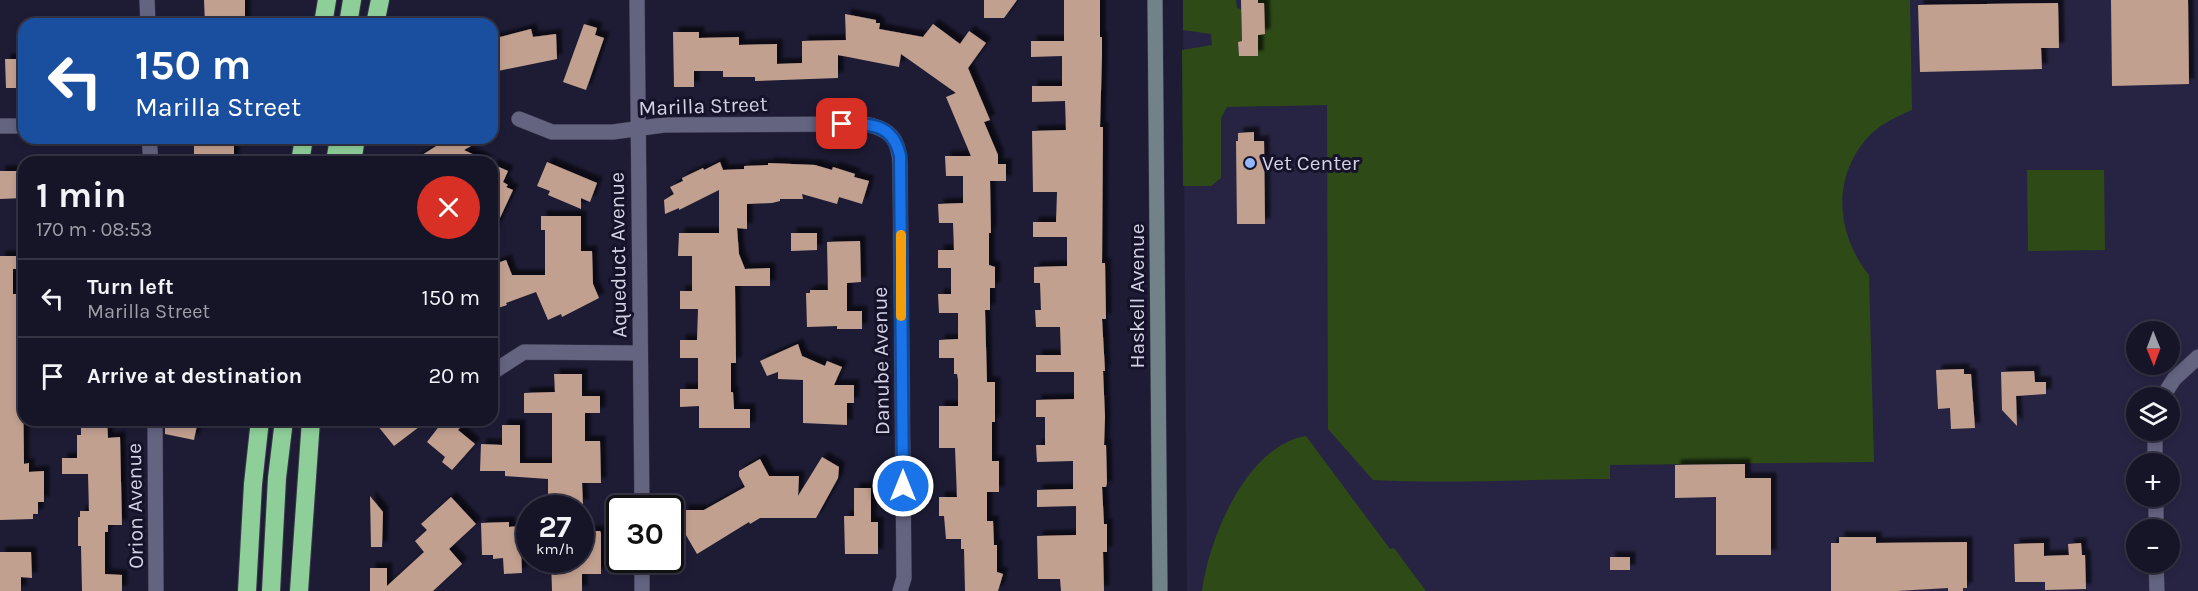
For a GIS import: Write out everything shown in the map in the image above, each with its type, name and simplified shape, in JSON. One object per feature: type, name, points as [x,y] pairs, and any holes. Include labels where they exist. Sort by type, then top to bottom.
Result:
[{"type":"highway","points":[[324,18],[327,0]]},
{"type":"highway","points":[[349,18],[352,0]]},
{"type":"highway","points":[[359,18],[362,0]]},
{"type":"highway","points":[[376,18],[380,0]]},
{"type":"highway","points":[[247,591],[253,484],[259,426]]},
{"type":"highway","points":[[271,591],[277,478],[283,426]]},
{"type":"highway","points":[[283,591],[286,502],[293,426]]},
{"type":"highway","points":[[299,591],[311,426]]},
{"type":"main road","name":"Haskell Avenue","points":[[1155,0],[1160,591]]},
{"type":"street","points":[[147,0],[148,18]]},
{"type":"street","name":"Aqueduct Avenue","points":[[637,0],[642,495]]},
{"type":"street","name":"Marilla Street","points":[[519,119],[552,132],[614,132],[664,125],[864,124],[878,127],[889,133]]},
{"type":"street","points":[[0,126],[18,126]]},
{"type":"street","name":"Danube Avenue","points":[[889,133],[898,149],[900,164],[904,578],[900,591]]},
{"type":"street","points":[[498,369],[524,352],[640,353]]},
{"type":"street","points":[[2169,387],[2174,379],[2198,357]]},
{"type":"street","name":"Orion Avenue","points":[[155,426],[156,591]]},
{"type":"street","points":[[642,573],[642,591]]},
{"type":"street","points":[[2156,573],[2157,591]]},
{"type":"shaded area","points":[[1183,0],[2198,0],[2198,591],[1187,591]]},
{"type":"green space","points":[[1183,0],[1236,0],[1237,8],[1241,9],[1242,41],[1238,42],[1239,56],[1258,55],[1258,35],[1265,34],[1264,3],[1258,3],[1258,0],[1910,0],[1912,110],[1876,129],[1859,149],[1849,167],[1842,204],[1849,241],[1869,275],[1874,462],[1610,465],[1610,479],[1373,480],[1328,429],[1327,105],[1227,107],[1221,118],[1221,178],[1211,186],[1183,186],[1182,50],[1212,45],[1211,34],[1183,30]]},
{"type":"green space","points":[[2027,170],[2104,170],[2105,250],[2028,251]]},
{"type":"green space","points":[[1306,436],[1390,549],[1394,548],[1426,591],[1202,591],[1213,546],[1234,497],[1265,457],[1285,443]]},
{"type":"building","points":[[204,0],[245,0],[245,18],[205,18]]},
{"type":"building","points":[[984,0],[1017,0],[1004,18],[984,18]]},
{"type":"building","points":[[1064,0],[1100,0],[1102,55],[1100,127],[1103,127],[1102,263],[1105,263],[1106,319],[1102,319],[1105,371],[1103,371],[1104,445],[1106,445],[1107,483],[1106,487],[1102,487],[1104,524],[1107,524],[1107,552],[1103,552],[1104,591],[1061,591],[1060,579],[1038,579],[1037,536],[1076,535],[1076,506],[1037,507],[1037,490],[1073,489],[1073,461],[1037,462],[1036,445],[1045,445],[1045,417],[1036,417],[1036,400],[1074,399],[1074,372],[1036,372],[1036,355],[1061,355],[1060,327],[1036,327],[1035,310],[1041,310],[1040,283],[1034,283],[1034,267],[1067,266],[1067,237],[1033,237],[1033,222],[1056,222],[1057,192],[1033,192],[1032,131],[1066,130],[1065,101],[1032,102],[1032,86],[1062,86],[1062,56],[1031,57],[1031,41],[1064,41]]},
{"type":"building","points":[[1241,0],[1258,0],[1258,3],[1264,3],[1265,34],[1258,35],[1258,56],[1239,56],[1238,42],[1242,41]]},
{"type":"building","points":[[2111,0],[2188,0],[2189,84],[2112,86]]},
{"type":"building","points":[[2058,3],[2059,48],[2041,48],[2042,69],[1920,72],[1918,5]]},
{"type":"building","points":[[845,14],[876,20],[876,23],[880,23],[879,29],[923,37],[933,24],[960,44],[969,31],[986,43],[968,68],[990,120],[984,122],[998,155],[998,164],[1006,164],[1006,181],[990,181],[989,265],[995,267],[995,288],[990,288],[990,310],[985,310],[987,382],[995,382],[992,461],[999,461],[999,492],[987,492],[987,521],[993,521],[994,545],[997,545],[997,572],[1003,574],[998,591],[965,591],[964,549],[961,549],[961,539],[946,539],[944,516],[939,516],[939,497],[957,497],[955,448],[939,448],[939,406],[958,406],[958,380],[957,374],[954,374],[954,358],[939,358],[939,340],[958,339],[958,313],[939,313],[938,294],[951,294],[951,268],[938,268],[938,250],[954,250],[953,223],[939,223],[938,204],[963,203],[963,176],[946,176],[945,156],[971,156],[946,97],[956,93],[901,54],[899,67],[838,55],[838,78],[755,81],[755,77],[723,77],[723,71],[694,71],[694,87],[674,87],[673,32],[699,32],[699,38],[739,37],[739,45],[777,44],[777,64],[802,63],[802,41],[846,40]]},
{"type":"building","points":[[584,24],[597,28],[595,35],[604,38],[586,90],[563,82]]},
{"type":"building","points":[[531,29],[533,37],[556,34],[557,59],[498,71],[498,37]]},
{"type":"building","points":[[5,59],[18,59],[18,88],[6,88]]},
{"type":"building","name":"Vet Center","points":[[1254,132],[1254,141],[1264,141],[1265,224],[1237,224],[1236,141],[1238,141],[1238,133]]},
{"type":"building","points":[[194,144],[234,144],[234,156],[194,156]]},
{"type":"building","points":[[440,144],[474,144],[464,150],[476,156],[420,156]]},
{"type":"building","points":[[547,162],[597,183],[590,202],[581,198],[581,209],[548,195],[550,191],[537,186]]},
{"type":"building","points":[[720,162],[723,170],[744,169],[744,166],[768,165],[768,163],[815,165],[832,170],[833,167],[869,181],[862,204],[839,197],[837,204],[802,194],[803,199],[780,199],[772,203],[747,204],[747,229],[737,228],[739,254],[745,269],[770,268],[770,286],[735,286],[736,363],[731,363],[731,392],[733,392],[734,409],[750,409],[750,428],[699,428],[699,406],[680,407],[680,389],[698,389],[698,358],[680,358],[680,340],[697,340],[698,309],[680,309],[680,291],[692,291],[692,256],[678,256],[679,233],[719,233],[719,190],[679,210],[679,208],[665,214],[664,200],[674,194],[670,187],[683,181],[682,178]]},
{"type":"building","points":[[498,167],[508,171],[503,182],[508,185],[506,187],[513,190],[498,222]]},
{"type":"building","points":[[0,171],[18,171],[18,198],[0,199]]},
{"type":"building","points":[[541,216],[581,216],[581,251],[592,251],[593,284],[599,298],[562,317],[561,314],[548,320],[536,292],[498,308],[498,263],[506,260],[512,275],[545,275],[545,230],[541,230]]},
{"type":"building","points":[[791,233],[817,233],[817,250],[791,251]]},
{"type":"building","points":[[860,241],[861,282],[847,283],[847,311],[862,311],[862,329],[837,329],[837,326],[807,327],[806,293],[810,293],[810,290],[828,290],[827,242]]},
{"type":"building","points":[[0,256],[18,256],[18,269],[13,269],[13,294],[18,294],[18,426],[24,426],[24,464],[29,463],[29,472],[44,471],[44,502],[38,502],[38,514],[33,514],[33,519],[0,520]]},
{"type":"building","points":[[798,344],[802,356],[825,366],[827,361],[842,367],[834,385],[854,385],[854,403],[847,403],[847,425],[803,423],[803,380],[778,379],[778,372],[767,376],[760,361]]},
{"type":"building","points":[[1964,369],[1964,374],[1971,374],[1975,428],[1951,429],[1950,408],[1938,409],[1936,370]]},
{"type":"building","points":[[2034,371],[2035,382],[2046,382],[2046,394],[2016,396],[2017,426],[2002,410],[2001,372]]},
{"type":"building","points":[[554,374],[582,374],[582,396],[600,396],[600,413],[585,413],[585,441],[600,441],[601,483],[582,483],[583,495],[548,495],[548,479],[505,476],[505,471],[480,471],[481,444],[502,445],[502,425],[520,425],[520,463],[552,463],[552,413],[524,413],[524,393],[555,392]]},
{"type":"building","points":[[81,426],[107,426],[108,438],[120,437],[122,525],[108,525],[108,532],[105,532],[105,574],[122,575],[122,591],[82,591],[78,517],[80,517],[80,511],[89,511],[88,474],[62,474],[62,458],[77,458],[77,435],[81,435]]},
{"type":"building","points":[[165,426],[197,426],[194,440],[165,434]]},
{"type":"building","points":[[378,426],[419,427],[394,446]]},
{"type":"building","points":[[439,426],[461,426],[458,430],[475,444],[452,470],[442,462],[445,457],[427,442]]},
{"type":"building","points":[[822,457],[839,467],[838,478],[816,518],[760,518],[750,524],[749,522],[697,554],[684,532],[684,510],[704,510],[745,487],[739,471],[760,459],[769,476],[799,476],[798,496]]},
{"type":"building","points":[[1745,464],[1745,478],[1771,478],[1771,555],[1716,555],[1716,497],[1675,498],[1675,465]]},
{"type":"building","points":[[854,488],[871,488],[871,522],[878,522],[878,554],[845,554],[844,516],[854,516]]},
{"type":"building","points":[[370,496],[383,512],[382,547],[371,547]]},
{"type":"building","points":[[451,497],[476,524],[449,549],[462,564],[433,591],[370,591],[370,568],[387,568],[387,586],[424,552],[415,541],[427,530],[421,524]]},
{"type":"building","points":[[509,522],[509,527],[516,526],[516,573],[522,573],[504,574],[503,558],[493,559],[493,555],[482,555],[481,523]]},
{"type":"building","points":[[594,531],[600,531],[601,574],[582,574],[582,591],[552,591],[551,573],[594,573]]},
{"type":"building","points":[[1839,537],[1876,537],[1876,543],[1967,542],[1967,588],[1963,588],[1963,591],[1948,591],[1948,588],[1831,591],[1831,543],[1839,543]]},
{"type":"building","points":[[2044,543],[2044,556],[2069,555],[2068,544],[2081,543],[2082,555],[2085,555],[2086,589],[2045,590],[2045,582],[2015,582],[2014,544]]},
{"type":"building","points":[[0,552],[31,552],[32,578],[21,577],[21,591],[0,591]]},
{"type":"building","points":[[1610,557],[1630,557],[1630,570],[1610,570]]},
{"type":"slow traffic","points":[[901,235],[901,316]]},
{"type":"place","name":"Vet Center","points":[[1250,163]]},
{"type":"route","points":[[842,124],[864,124],[885,129],[894,140],[900,156],[903,486]]}]
